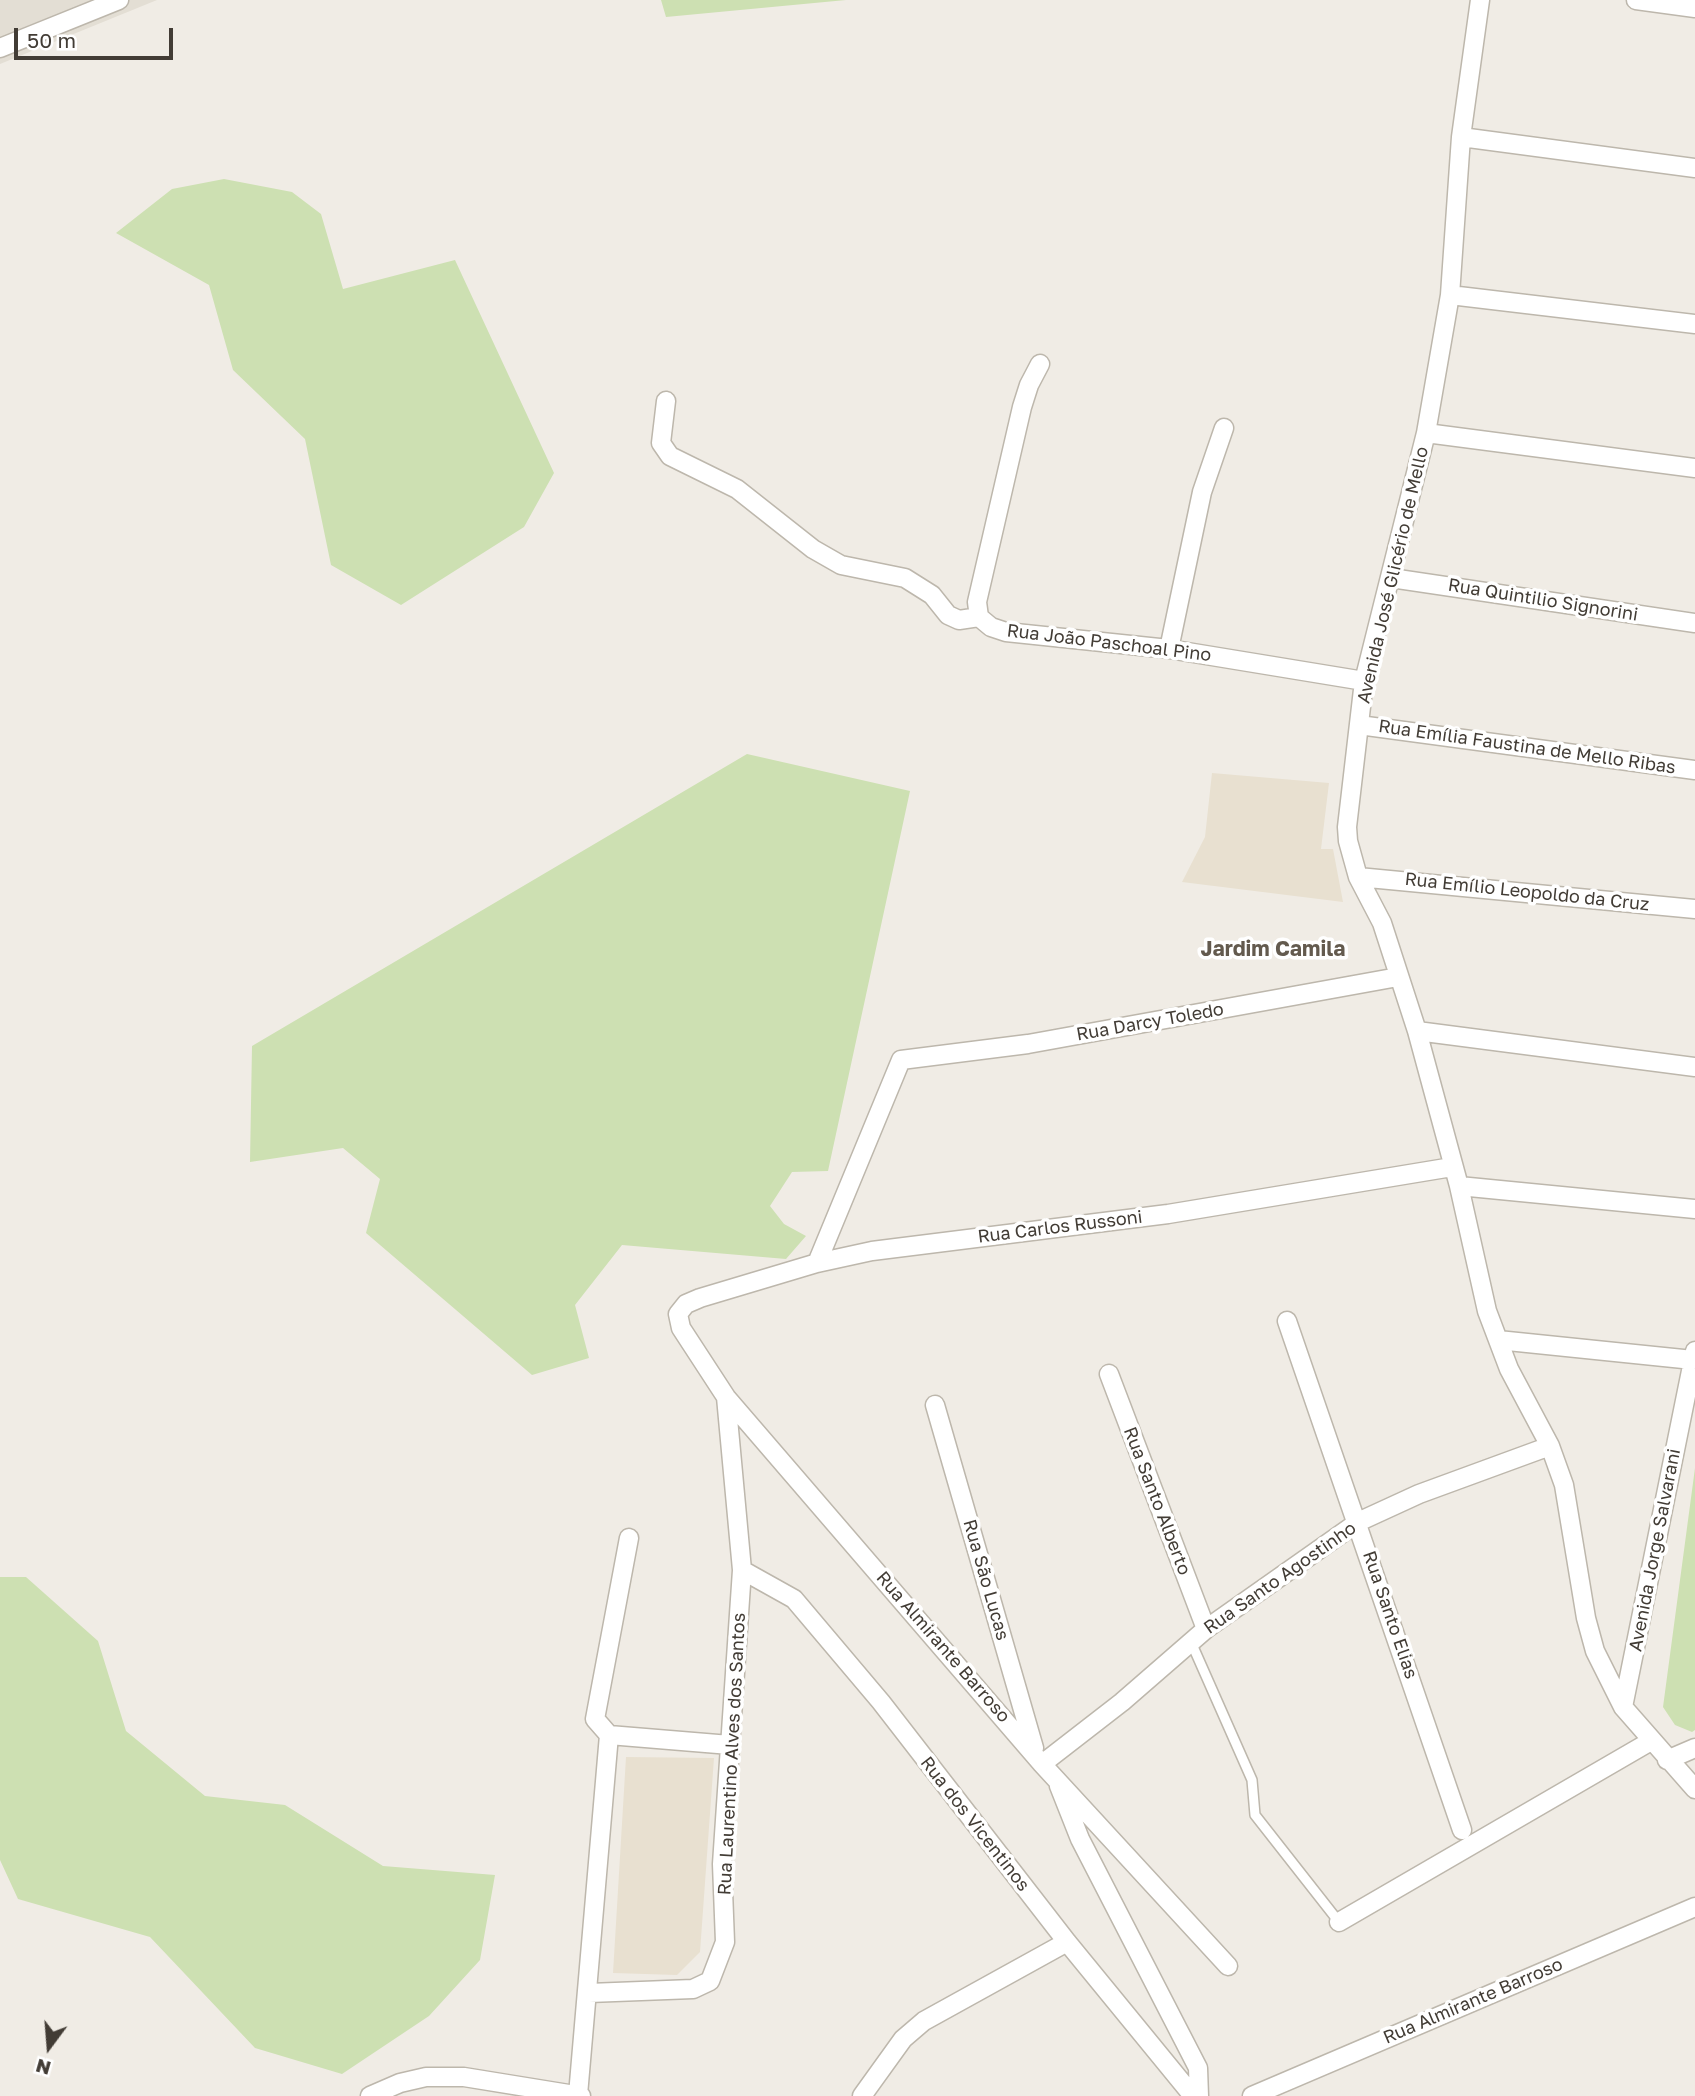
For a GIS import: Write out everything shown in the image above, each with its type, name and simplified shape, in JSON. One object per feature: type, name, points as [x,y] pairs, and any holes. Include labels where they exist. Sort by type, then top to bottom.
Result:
[{"type":"street","points":[[0,48],[119,0]]},
{"type":"street","name":"Avenida José Glicério de Mello","points":[[1480,0],[1461,137],[1450,295],[1426,433],[1364,681],[1347,827],[1358,877],[1381,923],[1417,1031],[1459,1186],[1487,1311],[1508,1369],[1550,1446],[1567,1498],[1586,1618],[1595,1651],[1623,1707],[1695,1789]]},
{"type":"street","points":[[1636,0],[1695,8]]},
{"type":"street","points":[[1461,137],[1695,168]]},
{"type":"street","points":[[1450,295],[1695,324]]},
{"type":"street","points":[[979,617],[977,602],[1022,407],[1029,384],[1041,365]]},
{"type":"street","name":"Rua João Paschoal Pino","points":[[666,401],[661,443],[670,456],[737,489],[813,549],[841,565],[905,578],[932,595],[947,615],[958,620],[979,617],[991,627],[1006,632],[1169,649],[1364,681]]},
{"type":"street","points":[[1169,649],[1202,492],[1224,428]]},
{"type":"street","points":[[1426,433],[1695,468]]},
{"type":"street","name":"Rua Quintilio Signorini","points":[[1391,578],[1695,623]]},
{"type":"street","name":"Rua Emília Faustina de Mello Ribas","points":[[1359,725],[1695,770]]},
{"type":"street","name":"Rua Emílio Leopoldo da Cruz","points":[[1358,877],[1695,909]]},
{"type":"street","name":"Rua Darcy Toledo","points":[[817,1263],[901,1060],[1028,1044],[1398,977]]},
{"type":"street","points":[[1417,1031],[1695,1067]]},
{"type":"street","name":"Rua Carlos Russoni","points":[[678,1314],[686,1304],[700,1298],[817,1263],[872,1251],[1168,1214],[1452,1167]]},
{"type":"street","points":[[1459,1186],[1695,1209]]},
{"type":"street","name":"Rua Almirante Barroso","points":[[678,1314],[681,1328],[726,1397],[1044,1765],[1228,1966]]},
{"type":"street","name":"Rua Santo Elias","points":[[1287,1321],[1462,1830]]},
{"type":"street","points":[[1498,1340],[1694,1356]]},
{"type":"street","name":"Avenida Jorge Salvarani","points":[[1623,1707],[1694,1356]]},
{"type":"street","name":"Rua Santo Alberto","points":[[1109,1374],[1206,1629]]},
{"type":"street","name":"Rua Laurentino Alves dos Santos","points":[[589,1993],[692,1989],[710,1981],[725,1942],[722,1864],[742,1570],[726,1397]]},
{"type":"street","name":"Rua São Lucas","points":[[935,1405],[1044,1765]]},
{"type":"street","name":"Rua Santo Agostinho","points":[[1044,1765],[1206,1629],[1358,1522],[1419,1494],[1550,1446]]},
{"type":"street","points":[[629,1538],[595,1719],[609,1735],[730,1745]]},
{"type":"street","name":"Rua dos Vicentinos","points":[[742,1570],[794,1598],[881,1702],[1067,1942],[1193,2096]]},
{"type":"street","points":[[370,2096],[400,2083],[426,2077],[464,2077],[579,2096],[609,1735]]},
{"type":"street","points":[[1339,1922],[1651,1741]]},
{"type":"street","points":[[1667,1760],[1695,1748]]},
{"type":"street","points":[[1044,1765],[1198,2068],[1199,2096]]},
{"type":"street","name":"Rua Almirante Barroso","points":[[1260,2094],[1695,1907]]},
{"type":"street","points":[[862,2096],[903,2039],[924,2021],[1067,1942]]},
{"type":"lane","points":[[1191,1642],[1252,1780],[1255,1815],[1339,1922]]},
{"type":"shaded area","points":[[0,0],[157,0],[0,64]]},
{"type":"shaded area","points":[[1212,773],[1329,783],[1321,849],[1333,849],[1343,902],[1182,882],[1205,837]]},
{"type":"shaded area","points":[[626,1757],[714,1758],[700,1952],[677,1975],[613,1973]]},
{"type":"green space","points":[[661,0],[846,0],[666,17]]},
{"type":"green space","points":[[224,179],[292,192],[321,214],[343,289],[455,260],[554,473],[524,527],[401,605],[331,565],[305,439],[233,370],[209,285],[116,233],[172,189]]},
{"type":"green space","points":[[747,754],[910,791],[828,1171],[792,1172],[770,1206],[784,1224],[806,1236],[786,1259],[622,1245],[575,1305],[589,1358],[532,1375],[366,1233],[380,1179],[343,1148],[250,1162],[252,1046]]},
{"type":"green space","points":[[1695,1468],[1695,1730],[1692,1732],[1675,1725],[1663,1707]]},
{"type":"green space","points":[[0,1577],[26,1577],[98,1641],[126,1731],[205,1796],[285,1805],[383,1866],[495,1875],[480,1960],[429,2016],[342,2074],[255,2048],[150,1937],[18,1899],[0,1860]]},
{"type":"district","name":"Jardim Camila","points":[[1273,949]]}]
